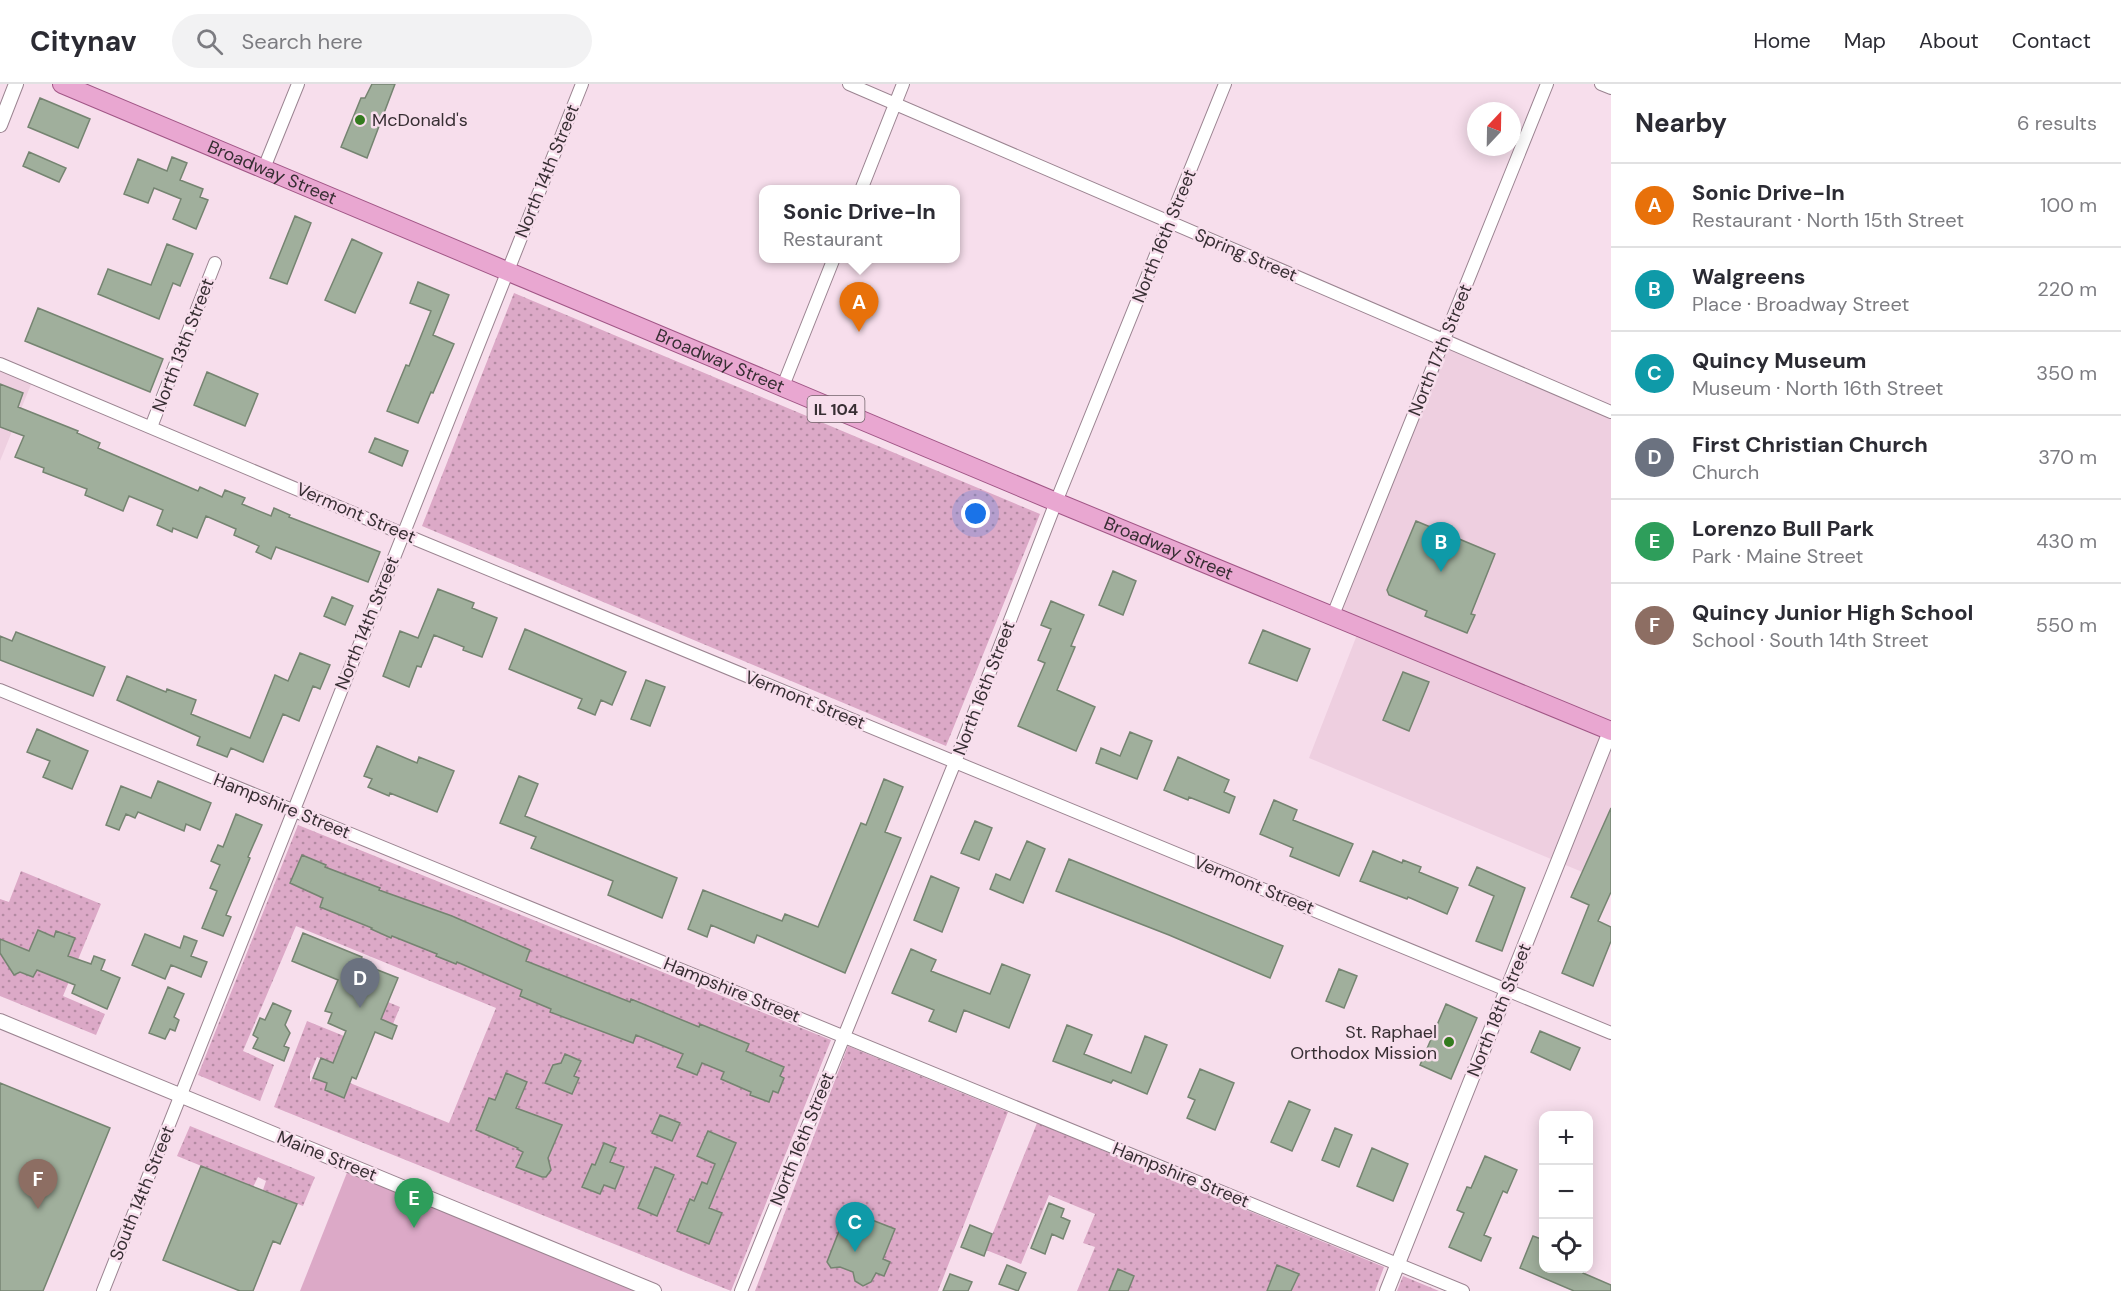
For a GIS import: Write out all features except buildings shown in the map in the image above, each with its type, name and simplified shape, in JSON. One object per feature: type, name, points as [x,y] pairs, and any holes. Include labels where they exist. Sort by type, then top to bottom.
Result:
[{"type":"main road","name":"Broadway Street","points":[[62,84],[1056,502],[1611,730]]},
{"type":"street","points":[[0,124],[16,84]]},
{"type":"street","points":[[264,168],[298,84]]},
{"type":"street","name":"North 14th Street","points":[[181,1096],[292,810],[582,84]]},
{"type":"street","name":"Spring Street","points":[[849,84],[1611,412]]},
{"type":"street","points":[[863,185],[903,84]]},
{"type":"street","name":"North 16th Street","points":[[741,1291],[1225,84]]},
{"type":"street","name":"North 17th Street","points":[[1333,615],[1547,84]]},
{"type":"street","points":[[1600,84],[1611,88]]},
{"type":"street","name":"North 13th Street","points":[[151,427],[215,263]]},
{"type":"street","points":[[783,386],[832,263]]},
{"type":"street","name":"Vermont Street","points":[[0,363],[403,534],[1611,1033]]},
{"type":"street","name":"Hampshire Street","points":[[0,690],[1463,1291]]},
{"type":"street","name":"North 18th Street","points":[[1387,1291],[1611,730]]},
{"type":"street","name":"Maine Street","points":[[0,1021],[654,1291]]},
{"type":"street","name":"South 14th Street","points":[[103,1291],[181,1096]]},
{"type":"shaded area","points":[[514,293],[1040,514],[946,746],[422,526]]},
{"type":"shaded area","points":[[1444,341],[1611,412],[1611,884],[1309,758],[1360,627],[1333,615]]},
{"type":"shaded area","points":[[0,364],[34,377],[0,461]]},
{"type":"shaded area","points":[[298,825],[831,1040],[731,1291],[274,1107],[307,1021],[344,1036],[333,1063],[317,1057],[310,1074],[310,1082],[313,1078],[327,1083],[344,1097],[350,1083],[449,1123],[496,1008],[296,926],[243,1051],[274,1065],[260,1101],[198,1075]]},
{"type":"shaded area","points":[[21,871],[101,904],[63,996],[105,1014],[96,1035],[0,996],[0,899],[9,902]]},
{"type":"shaded area","points":[[388,1002],[400,1007],[393,1024],[381,1019]]},
{"type":"shaded area","points":[[848,1046],[1008,1112],[938,1291],[755,1291]]},
{"type":"shaded area","points":[[1037,1123],[1384,1267],[1375,1291],[1077,1291],[1095,1247],[1083,1243],[1095,1214],[1049,1195],[1021,1264],[986,1250]]},
{"type":"shaded area","points":[[190,1126],[315,1177],[303,1206],[263,1190],[266,1181],[258,1177],[253,1187],[177,1156]]},
{"type":"shaded area","points":[[350,1165],[658,1291],[300,1291]]},
{"type":"shaded area","points":[[1403,1276],[1439,1291],[1397,1291]]},
{"type":"place","name":"McDonald's","points":[[360,120]]},
{"type":"place","name":"Sonic Drive-In","points":[[859,332]]},
{"type":"place","name":"Walgreens","points":[[1441,572]]},
{"type":"place","name":"First Christian Church","points":[[360,1008]]},
{"type":"place","name":"St. Raphael Orthodox Mission","points":[[1449,1042]]},
{"type":"place","name":"Quincy Junior High School","points":[[38,1209]]},
{"type":"place","name":"Lorenzo Bull Park","points":[[414,1228]]},
{"type":"place","name":"Quincy Museum","points":[[855,1252]]}]
